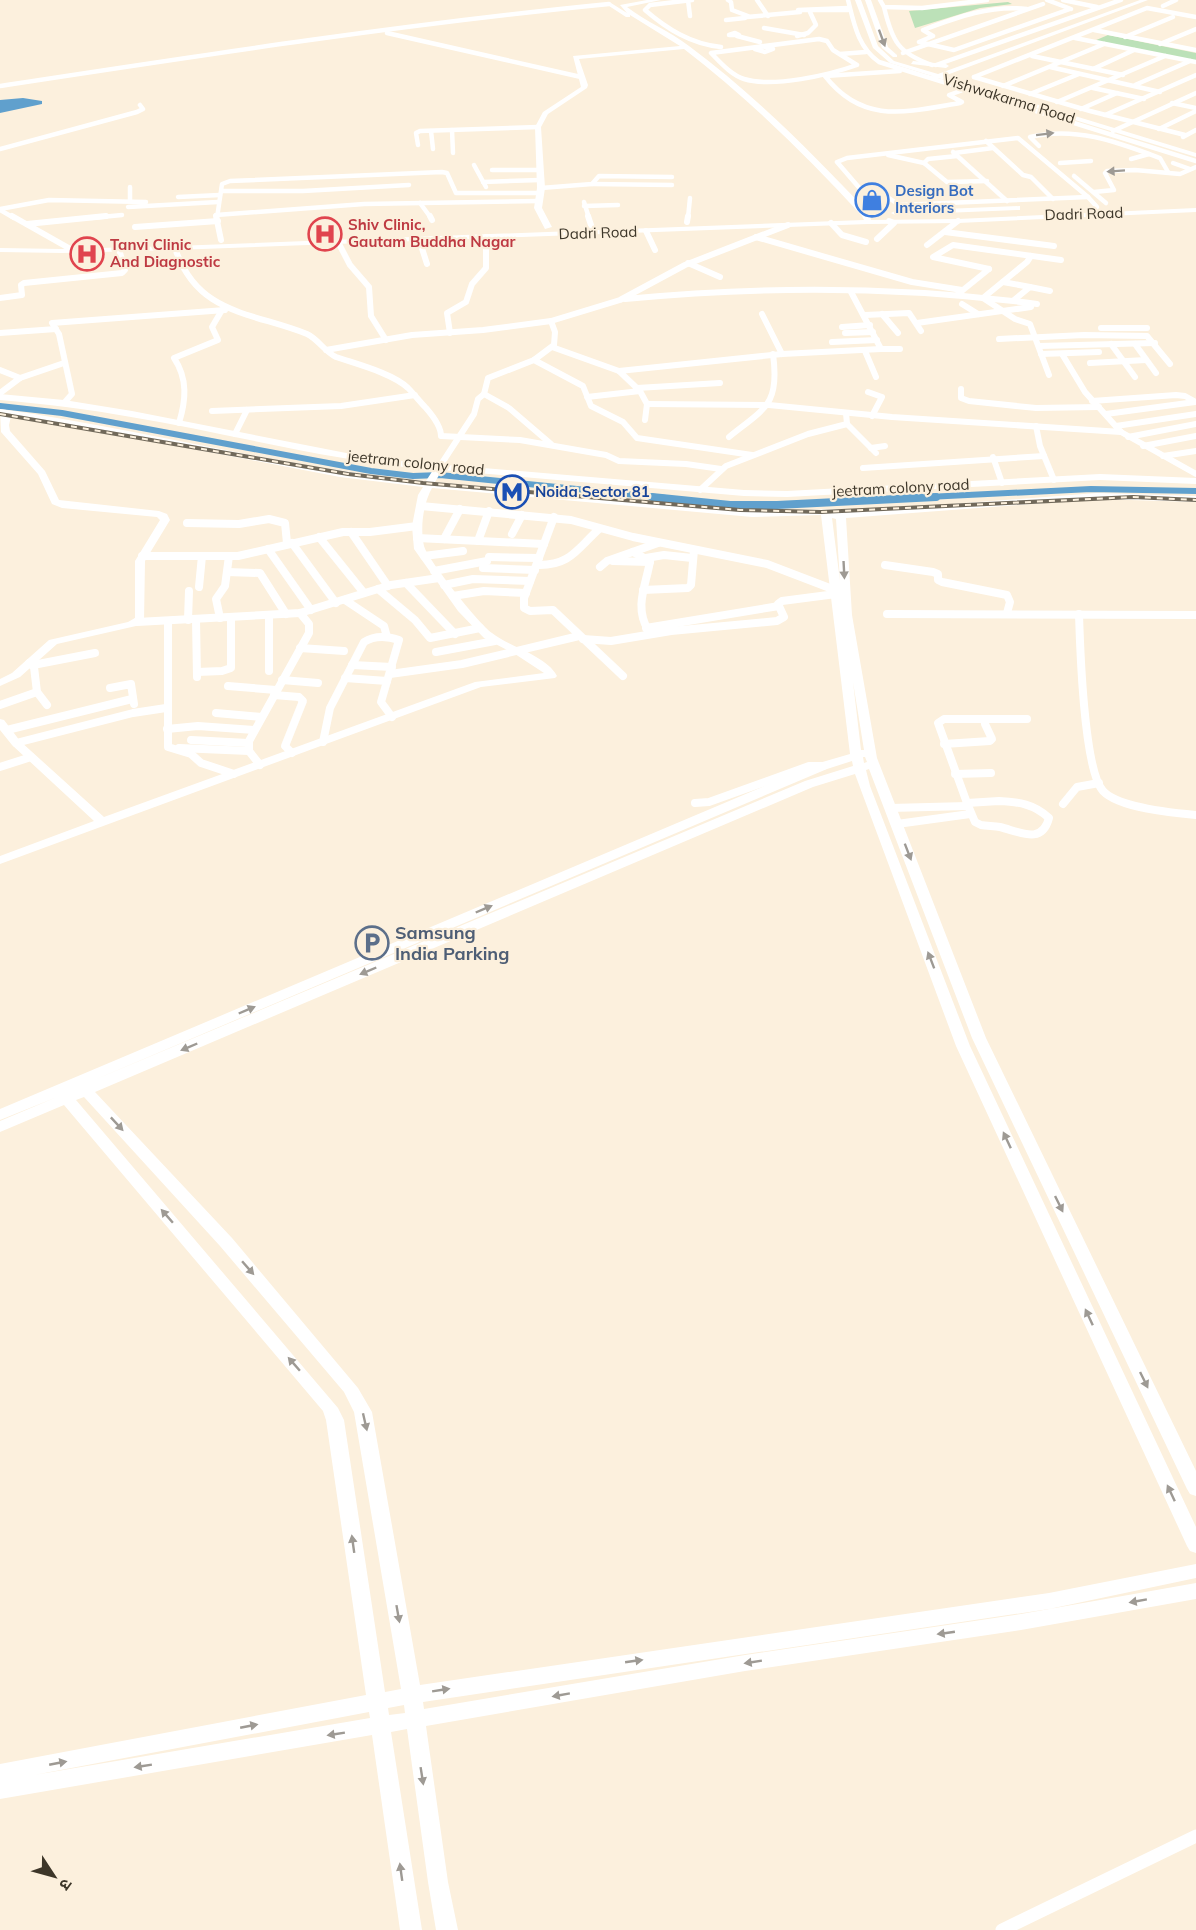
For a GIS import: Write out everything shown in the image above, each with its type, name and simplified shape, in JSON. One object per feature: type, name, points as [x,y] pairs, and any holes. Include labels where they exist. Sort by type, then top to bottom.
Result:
[{"type":"street","points":[[0,86],[240,49],[488,16],[635,0]]},
{"type":"street","points":[[658,0],[622,6],[657,28],[799,153],[857,214]]},
{"type":"street","points":[[690,16],[690,0],[645,7],[646,12],[694,42],[723,47],[763,44],[822,39],[833,50],[857,65],[772,81],[751,81],[741,78],[711,53],[754,47],[763,44],[804,35],[816,25],[810,12]]},
{"type":"street","points":[[741,0],[729,0],[732,10],[755,19],[759,16],[810,12],[848,5],[857,0]]},
{"type":"street","points":[[757,0],[768,16]]},
{"type":"street","name":"Vishwakarma Road","points":[[857,0],[874,48],[892,62],[934,71],[1196,150]]},
{"type":"street","points":[[987,0],[948,4],[907,4],[898,8],[890,8],[882,3],[868,1],[885,48],[895,56],[947,37],[953,32],[962,34],[1000,18],[1047,3],[1089,13]]},
{"type":"street","points":[[1063,0],[1104,9],[1135,5],[1173,17],[1196,21]]},
{"type":"street","points":[[1074,0],[1104,9]]},
{"type":"street","points":[[1079,1],[1084,0]]},
{"type":"street","points":[[882,3],[894,41],[903,53],[934,71],[985,58],[1121,0]]},
{"type":"street","points":[[1146,0],[1094,30],[974,77],[1081,109],[1159,129],[1185,135],[1196,130]]},
{"type":"street","points":[[1163,6],[1176,0]]},
{"type":"street","points":[[609,4],[717,72],[815,159],[857,214]]},
{"type":"street","points":[[800,12],[798,10],[805,8],[848,5]]},
{"type":"street","points":[[848,5],[868,55]]},
{"type":"street","points":[[934,71],[1104,9],[1135,5],[1196,17]]},
{"type":"street","points":[[947,37],[922,31],[973,12],[1009,7],[1039,10]]},
{"type":"street","points":[[932,34],[918,42],[951,50],[1070,9]]},
{"type":"street","points":[[973,12],[1009,20]]},
{"type":"street","points":[[1047,12],[1056,14]]},
{"type":"street","points":[[1015,13],[1024,15]]},
{"type":"street","points":[[934,71],[1089,13]]},
{"type":"street","points":[[726,20],[747,17]]},
{"type":"street","points":[[1033,17],[1042,19]]},
{"type":"street","points":[[1125,37],[1173,17]]},
{"type":"street","points":[[852,19],[865,19]]},
{"type":"street","points":[[1018,22],[1027,24]]},
{"type":"street","points":[[986,24],[995,26]]},
{"type":"street","points":[[933,26],[942,28]]},
{"type":"street","points":[[657,28],[669,27]]},
{"type":"street","points":[[1004,27],[1012,29]]},
{"type":"street","points":[[764,28],[804,35]]},
{"type":"street","points":[[1160,44],[1196,29]]},
{"type":"street","points":[[1094,30],[1196,50]]},
{"type":"street","points":[[379,32],[581,76]]},
{"type":"street","points":[[737,36],[773,49],[760,51],[755,50],[754,47]]},
{"type":"street","points":[[1075,38],[1193,62]]},
{"type":"street","points":[[972,39],[981,40]]},
{"type":"street","points":[[939,40],[966,46]]},
{"type":"street","points":[[1002,86],[1104,44]]},
{"type":"street","points":[[548,227],[538,208],[540,187],[538,128],[545,113],[584,88],[575,59],[577,56],[678,48]]},
{"type":"street","points":[[1093,69],[1134,50]]},
{"type":"street","points":[[720,51],[716,53],[722,59]]},
{"type":"street","points":[[840,54],[868,55],[890,67],[1196,161]]},
{"type":"street","points":[[847,59],[868,55]]},
{"type":"street","points":[[1030,55],[1123,75]]},
{"type":"street","name":"Vishwakarma Road","points":[[895,56],[1033,106],[1196,155]]},
{"type":"street","points":[[1057,102],[1165,56]]},
{"type":"street","points":[[985,58],[993,60]]},
{"type":"street","points":[[1135,85],[1193,62]]},
{"type":"street","points":[[806,72],[849,67]]},
{"type":"street","points":[[873,72],[890,67]]},
{"type":"street","points":[[1050,67],[1135,85],[1161,94]]},
{"type":"street","points":[[717,72],[733,71]]},
{"type":"street","points":[[903,71],[825,76],[831,86],[846,96],[883,112],[960,103],[962,102],[949,95],[963,90]]},
{"type":"street","points":[[1030,94],[1079,74]]},
{"type":"street","points":[[1105,115],[1161,94],[1196,75]]},
{"type":"street","points":[[1092,87],[1144,99]]},
{"type":"street","points":[[1081,109],[1116,93]]},
{"type":"street","points":[[1113,131],[1171,101],[1196,93]]},
{"type":"street","points":[[1186,97],[1196,99]]},
{"type":"street","points":[[1171,101],[1196,110]]},
{"type":"street","points":[[0,149],[137,112],[143,109],[140,105]]},
{"type":"street","points":[[1024,109],[1033,106]]},
{"type":"street","points":[[1159,129],[1196,110]]},
{"type":"street","points":[[418,145],[417,132],[538,128]]},
{"type":"street","points":[[483,129],[486,140]]},
{"type":"street","points":[[452,130],[453,153]]},
{"type":"street","points":[[463,130],[464,141]]},
{"type":"street","points":[[431,131],[433,149]]},
{"type":"street","points":[[1044,150],[1030,137],[1068,132],[1084,134],[1160,158],[1168,172]]},
{"type":"street","points":[[1185,135],[1183,137],[1196,141]]},
{"type":"street","points":[[1088,197],[899,205],[889,198],[862,191],[837,162],[844,158],[882,153],[1020,138],[1088,197],[1097,207]]},
{"type":"street","points":[[986,141],[1023,175],[1031,177],[1053,199]]},
{"type":"street","points":[[946,146],[987,182],[1012,208]]},
{"type":"street","points":[[924,163],[928,159],[993,148]]},
{"type":"street","points":[[1131,159],[1171,148]]},
{"type":"street","points":[[882,153],[924,163],[948,182],[987,182]]},
{"type":"street","points":[[1052,157],[1106,203]]},
{"type":"street","points":[[1060,163],[1091,161]]},
{"type":"street","points":[[1173,163],[1193,168]]},
{"type":"street","points":[[474,165],[490,193]]},
{"type":"street","points":[[1094,192],[1114,190],[1105,173],[1107,171],[1182,173],[1193,168]]},
{"type":"street","points":[[492,170],[539,170]]},
{"type":"street","points":[[224,183],[442,172],[447,173],[455,192],[490,193],[592,184],[672,185]]},
{"type":"street","points":[[221,176],[224,183],[217,216],[221,240]]},
{"type":"street","points":[[592,184],[597,177],[672,177]]},
{"type":"street","points":[[483,182],[540,187]]},
{"type":"street","points":[[178,197],[409,186]]},
{"type":"street","points":[[130,187],[130,201]]},
{"type":"street","points":[[128,207],[220,196]]},
{"type":"street","points":[[857,214],[872,206],[864,198],[874,196]]},
{"type":"street","points":[[687,222],[690,198]]},
{"type":"street","points":[[0,211],[49,200],[146,202]]},
{"type":"street","points":[[217,216],[364,204],[538,201]]},
{"type":"street","points":[[420,203],[432,220]]},
{"type":"street","points":[[591,225],[584,203],[618,205]]},
{"type":"street","points":[[0,247],[196,245],[1196,206]]},
{"type":"street","name":"Dadri Road","points":[[867,218],[1012,208],[1196,206]]},
{"type":"street","name":"Dadri Road","points":[[0,247],[62,247],[857,214],[867,218],[890,221],[958,221],[1196,206]]},
{"type":"street","points":[[135,227],[253,210]]},
{"type":"street","points":[[0,211],[27,224],[62,247]]},
{"type":"street","points":[[0,211],[62,247]]},
{"type":"street","name":"Dadri Road","points":[[62,247],[74,251],[646,231],[831,223],[857,214]]},
{"type":"street","points":[[27,224],[122,215]]},
{"type":"street","points":[[877,239],[892,226],[894,223],[890,221]]},
{"type":"street","points":[[927,245],[958,221]]},
{"type":"street","points":[[831,223],[842,236],[866,242]]},
{"type":"street","points":[[620,300],[688,263],[788,225]]},
{"type":"street","points":[[646,231],[655,250]]},
{"type":"street","points":[[945,232],[1054,246]]},
{"type":"street","points":[[450,333],[447,313],[466,302],[472,284],[486,268],[486,237]]},
{"type":"street","points":[[756,237],[912,282],[962,290]]},
{"type":"street","points":[[419,239],[427,264]]},
{"type":"street","points":[[338,242],[350,265],[369,287],[371,316],[386,340]]},
{"type":"street","points":[[955,296],[989,269],[933,257],[952,245],[1060,260]]},
{"type":"street","points":[[175,248],[179,260],[211,300],[231,310],[310,335],[334,356],[354,361],[391,378],[415,395],[432,415],[441,430],[441,436],[505,438],[606,455],[619,461],[686,464],[721,469]]},
{"type":"street","points":[[0,298],[22,295],[21,285],[24,283],[122,273],[125,270],[119,249]]},
{"type":"street","points":[[983,298],[1031,256]]},
{"type":"street","points":[[688,263],[720,277]]},
{"type":"street","points":[[58,269],[62,279]]},
{"type":"street","points":[[1003,282],[1050,291]]},
{"type":"street","points":[[1014,300],[1030,287]]},
{"type":"street","points":[[326,350],[412,335],[450,333],[550,321],[620,300],[722,290],[892,291],[1014,300],[1034,305],[917,323]]},
{"type":"street","points":[[850,292],[865,315],[881,349]]},
{"type":"street","points":[[983,298],[1017,320],[1030,324],[1049,375]]},
{"type":"street","points":[[962,304],[978,314]]},
{"type":"street","points":[[179,423],[183,412],[184,385],[182,369],[174,358],[218,340],[212,327],[222,310]]},
{"type":"street","points":[[64,403],[72,394],[59,334],[51,324],[59,321],[231,310]]},
{"type":"street","points":[[865,315],[909,313],[921,332]]},
{"type":"street","points":[[762,314],[782,354]]},
{"type":"street","points":[[882,314],[898,333]]},
{"type":"street","points":[[0,860],[479,684],[551,676],[549,672],[519,652],[495,641],[480,628],[439,578],[419,549],[417,538],[421,506],[432,477],[461,437],[474,414],[478,399],[484,394],[488,378],[534,360],[552,347],[555,332],[550,321]]},
{"type":"street","points":[[1096,321],[1105,335]]},
{"type":"street","points":[[842,327],[870,325]]},
{"type":"street","points":[[1101,328],[1145,325],[1149,336],[1170,364]]},
{"type":"street","points":[[0,333],[56,329]]},
{"type":"street","points":[[845,333],[873,332]]},
{"type":"street","points":[[999,339],[1036,336],[1149,336]]},
{"type":"street","points":[[831,342],[877,340]]},
{"type":"street","points":[[1039,346],[1155,343]]},
{"type":"street","points":[[1111,344],[1135,377]]},
{"type":"street","points":[[1136,344],[1156,373]]},
{"type":"street","points":[[552,347],[619,371],[638,390],[647,404],[645,420]]},
{"type":"street","points":[[619,371],[773,354],[900,348]]},
{"type":"street","points":[[865,351],[876,377]]},
{"type":"street","points":[[1041,354],[1099,352]]},
{"type":"street","points":[[729,438],[769,405],[776,388],[773,354]]},
{"type":"street","points":[[1062,354],[1075,378],[1092,401],[1119,429],[1128,437],[1195,475]]},
{"type":"street","points":[[534,360],[583,386],[591,406],[615,416],[632,428],[637,438],[752,455]]},
{"type":"street","points":[[1090,363],[1146,360]]},
{"type":"street","points":[[0,395],[20,378],[64,363]]},
{"type":"street","points":[[0,370],[20,378]]},
{"type":"street","points":[[587,397],[720,382]]},
{"type":"street","points":[[961,389],[962,398],[969,401],[1036,408],[1099,407]]},
{"type":"street","points":[[868,392],[882,397],[872,416]]},
{"type":"street","points":[[484,394],[509,408],[553,445]]},
{"type":"street","name":"jeetram colony road","points":[[0,395],[64,403],[179,423],[377,462],[432,477],[787,494],[1100,477],[1195,475]]},
{"type":"street","points":[[212,411],[341,406],[415,395]]},
{"type":"street","points":[[1092,401],[1176,395],[1185,396],[1195,402]]},
{"type":"street","points":[[1106,414],[1195,402]]},
{"type":"street","points":[[647,404],[769,405],[872,416],[1119,429],[1196,414]]},
{"type":"street","points":[[235,434],[247,410]]},
{"type":"street","points":[[137,622],[142,615],[139,565],[142,556],[165,520],[163,516],[62,505],[55,502],[42,473],[9,439],[3,413],[58,420],[340,474],[411,483],[416,487],[432,477],[746,515],[836,514],[1097,496],[1196,499]]},
{"type":"street","points":[[846,413],[847,424],[874,451],[885,446]]},
{"type":"street","points":[[700,490],[721,469],[752,455],[816,431],[847,424]]},
{"type":"street","points":[[1128,437],[1196,424]]},
{"type":"street","points":[[1036,426],[1044,456],[1054,480]]},
{"type":"street","points":[[1143,446],[1196,436]]},
{"type":"street","points":[[1163,456],[1196,451]]},
{"type":"street","points":[[863,468],[1044,456]]},
{"type":"street","points":[[993,458],[1002,483]]},
{"type":"street","points":[[421,506],[554,517],[660,542],[693,554]]},
{"type":"street","points":[[444,540],[460,509]]},
{"type":"street","points":[[478,541],[489,511]]},
{"type":"street","points":[[836,514],[835,592],[865,760],[897,824],[979,1038],[1196,1489]]},
{"type":"street","points":[[836,514],[865,760],[864,786],[963,1046],[1196,1546]]},
{"type":"street","points":[[512,534],[522,515]]},
{"type":"street","points":[[554,517],[526,592],[524,608],[531,611],[553,610],[623,676]]},
{"type":"street","points":[[187,523],[240,524],[257,519],[281,520],[285,523],[289,543],[340,602],[384,626],[387,637]]},
{"type":"street","points":[[142,556],[229,556],[351,532],[417,526]]},
{"type":"street","points":[[0,683],[31,664],[53,642],[137,622],[300,613],[388,586],[439,578],[486,562],[550,567],[562,564],[599,529]]},
{"type":"street","points":[[351,532],[388,586]]},
{"type":"street","points":[[320,537],[364,593]]},
{"type":"street","points":[[417,538],[544,544]]},
{"type":"street","points":[[467,580],[486,562],[495,542]]},
{"type":"street","points":[[600,567],[607,561],[660,542]]},
{"type":"street","points":[[268,549],[311,610]]},
{"type":"street","points":[[424,556],[463,551]]},
{"type":"street","points":[[633,552],[648,560]]},
{"type":"street","points":[[607,561],[648,560],[664,555],[693,554],[767,564],[835,592]]},
{"type":"street","points":[[643,590],[688,588],[691,585],[693,554]]},
{"type":"street","points":[[199,587],[202,556]]},
{"type":"street","points":[[220,618],[216,599],[225,586],[229,556]]},
{"type":"street","points":[[648,560],[640,618],[651,635]]},
{"type":"street","points":[[486,562],[537,565]]},
{"type":"street","points":[[885,565],[933,572],[938,574],[938,580],[942,582],[1007,595],[1010,602],[1007,613]]},
{"type":"street","points":[[227,572],[260,573],[286,614]]},
{"type":"street","points":[[439,578],[531,580]]},
{"type":"street","points":[[406,583],[455,634]]},
{"type":"street","points":[[378,589],[415,620],[430,638],[443,666]]},
{"type":"street","points":[[189,591],[197,675],[231,668],[231,617]]},
{"type":"street","points":[[453,596],[492,591],[526,592]]},
{"type":"street","points":[[491,603],[492,591]]},
{"type":"street","points":[[779,606],[778,604],[786,599],[835,592]]},
{"type":"street","points":[[646,628],[779,606]]},
{"type":"street","points":[[345,678],[417,672],[581,638],[611,641],[777,621],[784,617],[779,606]]},
{"type":"street","points":[[260,765],[249,747],[254,730],[311,628],[300,613]]},
{"type":"street","points":[[887,614],[1196,615]]},
{"type":"street","points":[[1079,614],[1080,666],[1086,717],[1102,790],[1111,796],[1132,803],[1196,815]]},
{"type":"street","points":[[269,615],[269,671]]},
{"type":"street","points":[[168,621],[166,708],[170,749]]},
{"type":"street","points":[[430,638],[480,628]]},
{"type":"street","points":[[323,742],[327,717],[366,640],[387,637],[399,640],[381,702],[392,717]]},
{"type":"street","points":[[435,652],[495,641]]},
{"type":"street","points":[[300,648],[344,651]]},
{"type":"street","points":[[31,664],[95,653]]},
{"type":"street","points":[[31,664],[37,692],[47,705]]},
{"type":"street","points":[[352,665],[390,674]]},
{"type":"street","points":[[282,680],[318,683]]},
{"type":"street","points":[[110,688],[131,684],[136,712]]},
{"type":"street","points":[[228,686],[275,692],[299,697],[303,701],[285,746],[292,753]]},
{"type":"street","points":[[0,705],[37,692]]},
{"type":"street","points":[[103,823],[16,742],[4,726],[132,699]]},
{"type":"street","points":[[16,742],[136,712],[166,708]]},
{"type":"street","points":[[216,713],[261,717]]},
{"type":"street","points":[[897,824],[968,808],[1018,802],[1045,814],[1049,818],[1046,828],[1039,833],[1028,835],[980,825],[968,808],[938,726],[938,723],[944,719],[1027,719]]},
{"type":"street","points":[[944,744],[990,741],[992,739],[985,724]]},
{"type":"street","points":[[167,729],[198,726],[254,730]]},
{"type":"street","points":[[191,740],[249,747]]},
{"type":"street","points":[[170,749],[249,747]]},
{"type":"street","points":[[170,749],[191,754],[201,763],[234,774]]},
{"type":"street","points":[[0,767],[32,757]]},
{"type":"street","points":[[695,803],[709,802],[809,766],[865,760]]},
{"type":"street","points":[[81,1086],[865,760]]},
{"type":"street","points":[[0,1127],[81,1086],[823,766]]},
{"type":"street","points":[[955,774],[991,773]]},
{"type":"street","points":[[1063,804],[1072,788],[1079,784],[1099,783]]},
{"type":"street","points":[[890,808],[968,808]]},
{"type":"street","points":[[81,1086],[226,1242],[357,1399],[367,1430],[412,1695],[447,1930]]},
{"type":"street","points":[[0,1115],[63,1094]]},
{"type":"street","points":[[63,1094],[330,1408],[336,1420],[411,1930]]},
{"type":"street","points":[[0,1773],[412,1695],[552,1672],[1048,1601],[1196,1571]]},
{"type":"street","points":[[0,1790],[745,1663],[1021,1622],[1196,1591]]},
{"type":"street","points":[[1002,1930],[1196,1836]]},
{"type":"green space","points":[[1008,2],[1012,4],[980,8],[915,28],[909,11]]},
{"type":"green space","points":[[1108,35],[1196,53],[1196,62],[1094,41]]},
{"type":"water","points":[[23,98],[42,101],[42,104],[0,113],[0,100]]},
{"type":"waterway","points":[[0,406],[62,413],[371,471],[413,476],[440,475],[666,498]]},
{"type":"waterway","points":[[907,498],[1091,489],[1196,491]]},
{"type":"waterway","points":[[652,497],[730,505],[777,505],[936,497]]},
{"type":"railway","points":[[0,414],[348,474],[423,483],[740,510],[821,512],[1133,497],[1196,500]]},
{"type":"place","name":"Design Bot Interiors","points":[[872,200]]},
{"type":"place","name":"Shiv Clinic, Gautam Buddha Nagar","points":[[325,234]]},
{"type":"place","name":"Tanvi Clinic And Diagnostic","points":[[87,254]]},
{"type":"place","name":"Noida Sector 81","points":[[512,492]]},
{"type":"place","name":"Samsung India Parking","points":[[372,943]]}]
